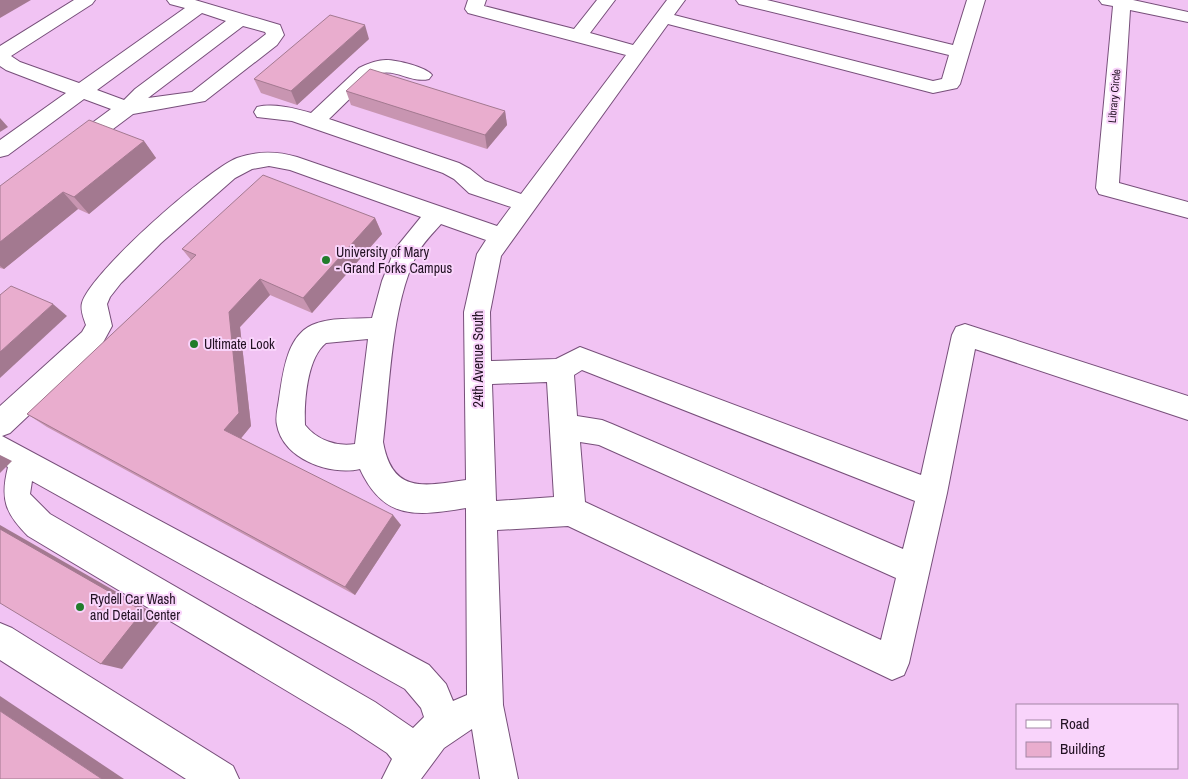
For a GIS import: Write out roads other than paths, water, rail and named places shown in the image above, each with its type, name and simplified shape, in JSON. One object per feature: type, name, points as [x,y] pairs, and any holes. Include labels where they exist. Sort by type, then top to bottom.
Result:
[{"type":"street","points":[[86,0],[0,56],[9,65],[126,108],[198,97],[270,41],[275,35],[273,29],[176,0]]},
{"type":"street","points":[[477,0],[474,9],[637,52]]},
{"type":"street","points":[[578,36],[606,0]]},
{"type":"street","points":[[745,0],[960,52]]},
{"type":"street","points":[[669,5],[933,87],[950,84],[976,0]]},
{"type":"street","points":[[1115,1],[1188,17]]},
{"type":"street","name":"Library Circle","points":[[1115,1],[1107,188],[1188,210]]},
{"type":"street","name":"24th Avenue South","points":[[499,779],[485,705],[476,312],[489,254],[637,52],[669,5]]},
{"type":"street","points":[[0,150],[199,7]]},
{"type":"street","points":[[55,162],[240,19]]},
{"type":"street","points":[[314,122],[374,66],[392,66],[422,75]]},
{"type":"street","points":[[264,112],[294,115],[451,168],[462,174],[477,187],[526,204]]},
{"type":"street","points":[[0,424],[91,340],[99,326],[94,304],[100,289],[124,264],[227,173],[241,163],[276,158],[502,237]]},
{"type":"street","points":[[436,214],[407,249],[402,259],[394,281],[383,327],[370,442],[372,463],[385,484],[404,498],[570,511],[892,664],[932,493],[965,335],[1188,408]]},
{"type":"street","points":[[371,453],[344,458],[328,456],[310,447],[297,437],[291,427],[295,372],[302,352],[312,338],[320,333],[383,327]]},
{"type":"street","points":[[478,373],[560,370],[580,358],[932,493]]},
{"type":"street","points":[[560,370],[570,511]]},
{"type":"street","points":[[564,427],[602,433],[914,570]]},
{"type":"street","points":[[13,455],[417,677],[434,696],[445,724]]},
{"type":"street","points":[[13,455],[18,474],[13,485],[17,504],[39,525],[362,714],[400,740],[407,768]]},
{"type":"street","points":[[0,640],[220,779]]},
{"type":"street","points":[[407,768],[422,745],[445,724],[485,705]]},
{"type":"place","name":"University of Mary - Grand Forks Campus","points":[[326,260]]},
{"type":"place","name":"Ultimate Look","points":[[194,344]]},
{"type":"place","name":"Rydell Car Wash and Detail Center","points":[[80,607]]}]
